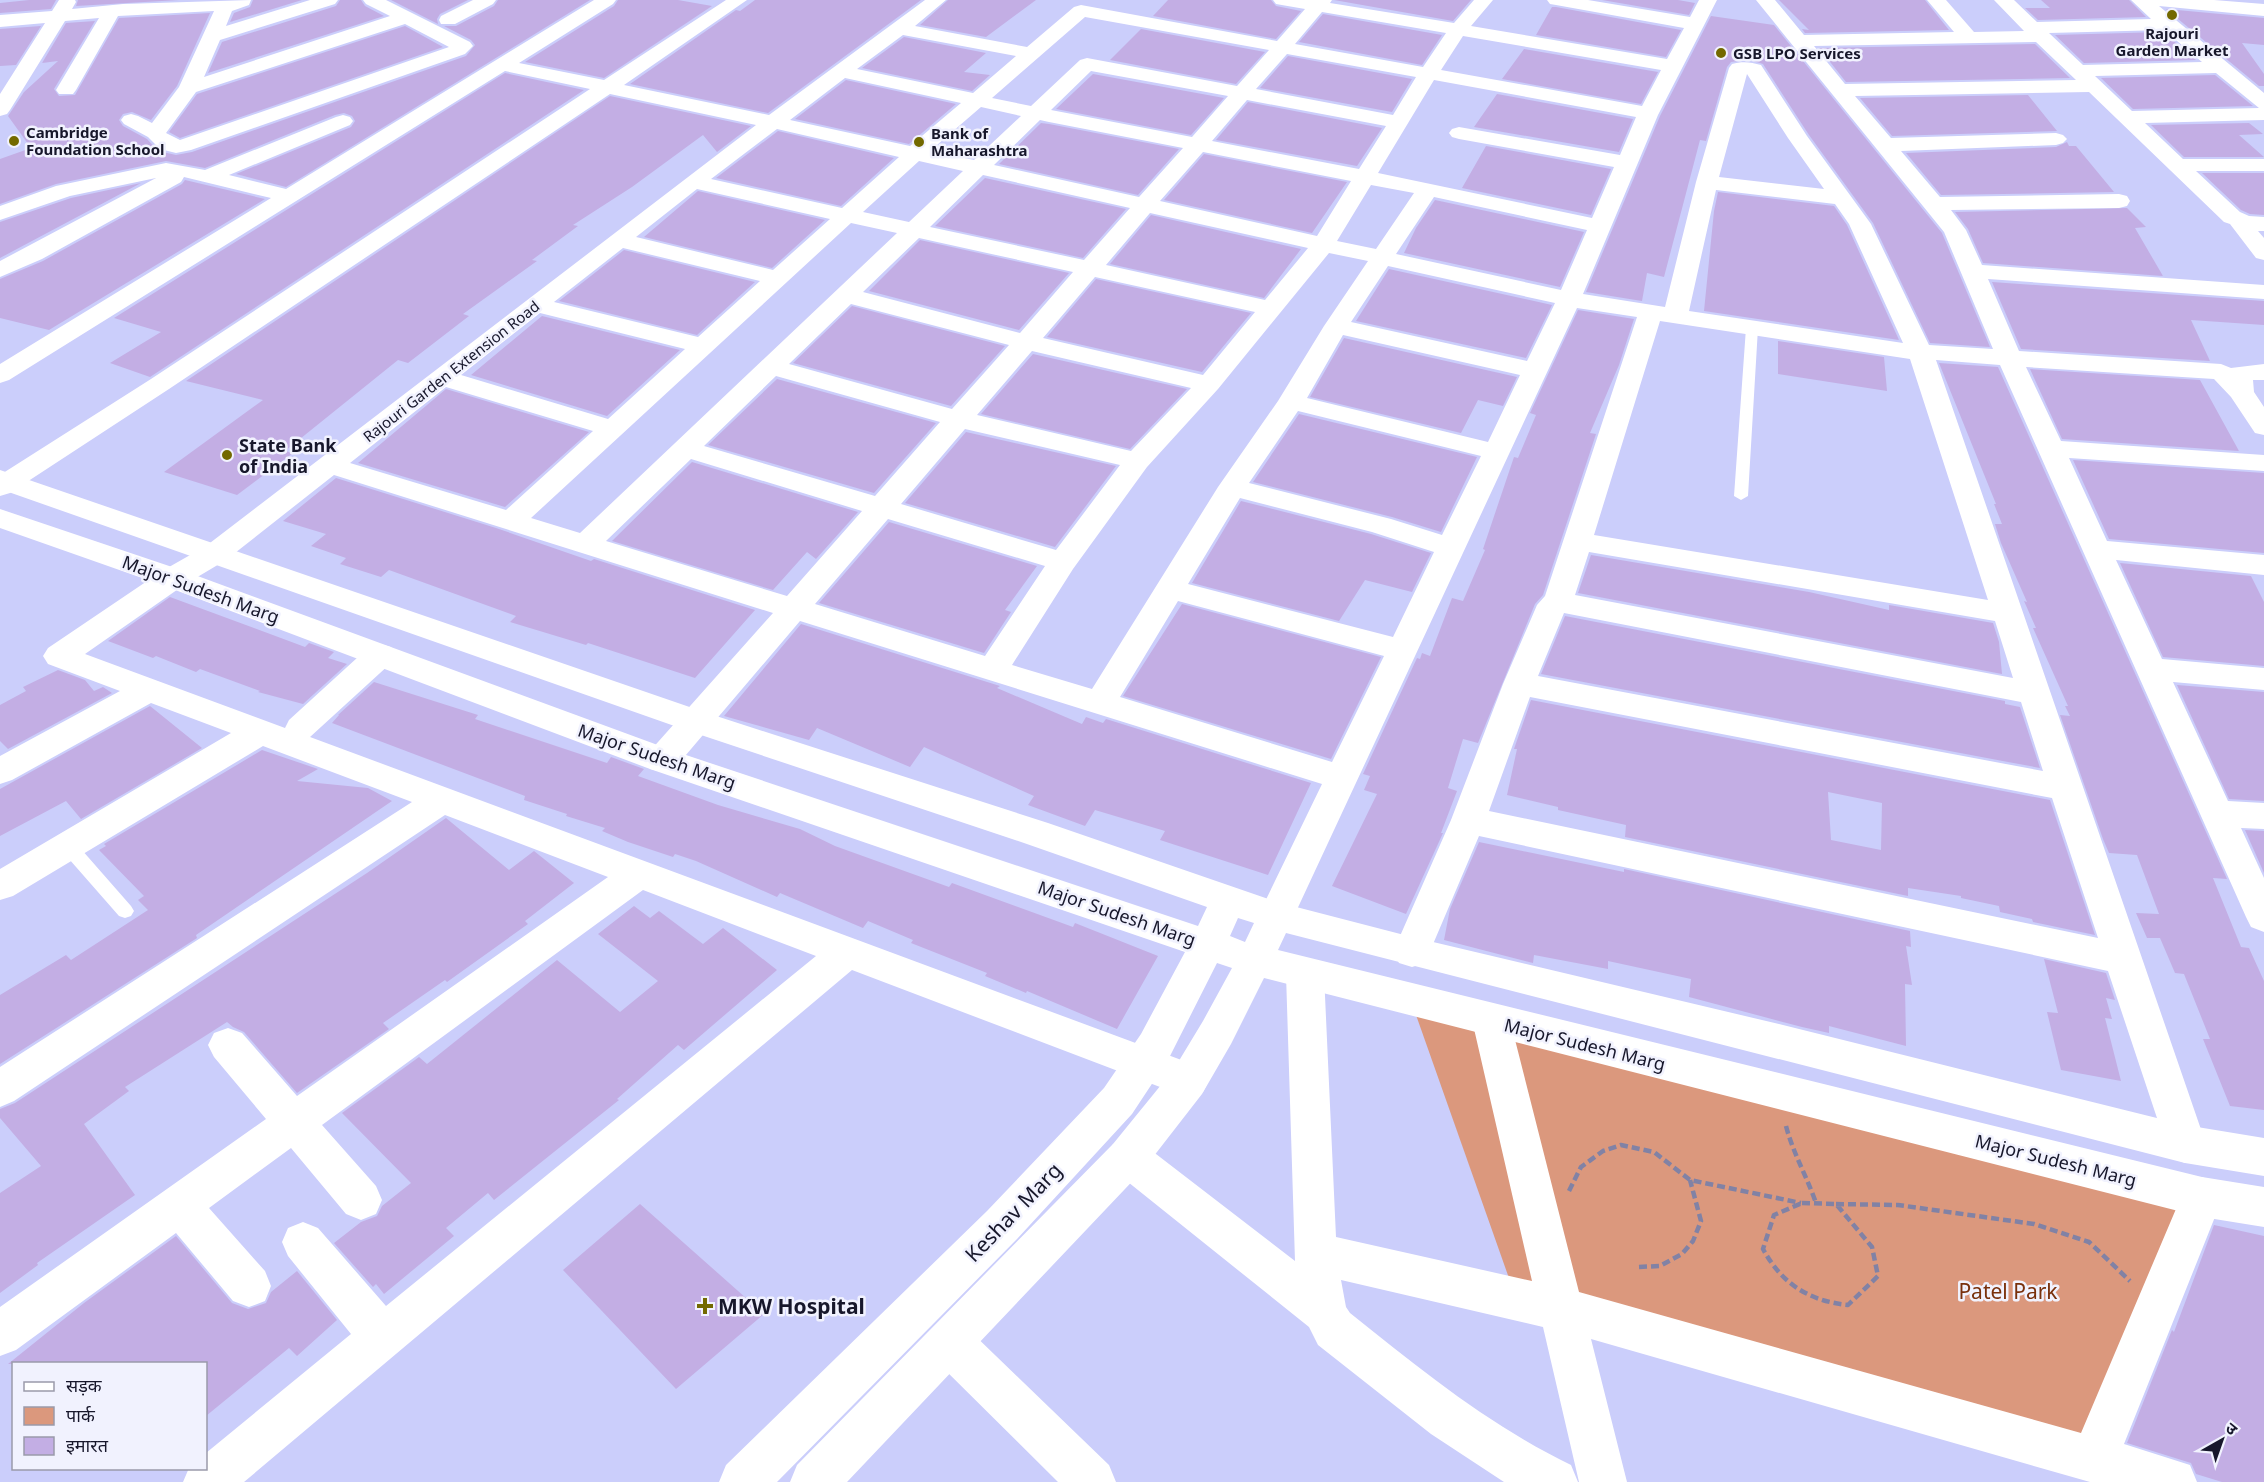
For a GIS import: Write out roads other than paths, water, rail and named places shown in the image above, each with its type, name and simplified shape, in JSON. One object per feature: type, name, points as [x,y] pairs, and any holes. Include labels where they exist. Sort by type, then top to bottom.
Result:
[{"type":"street","points":[[212,37],[329,0]]},
{"type":"street","points":[[131,120],[156,133],[173,147],[181,147],[459,50],[463,46],[372,0]]},
{"type":"street","points":[[446,0],[467,10]]},
{"type":"street","points":[[448,20],[487,0]]},
{"type":"street","points":[[0,375],[608,0]]},
{"type":"street","name":"Rajouri Garden Extension Road","points":[[148,690],[58,656],[173,578],[923,0]]},
{"type":"street","name":"Rajouri Garden Extension Road","points":[[208,550],[329,465],[693,182],[767,121],[937,0]]},
{"type":"street","points":[[1282,0],[1320,3],[1458,30],[1673,66]]},
{"type":"street","points":[[992,670],[1063,562],[1137,461],[1209,384],[1323,244],[1428,75],[1458,30],[1484,0]]},
{"type":"street","points":[[1556,0],[1695,24]]},
{"type":"street","points":[[814,1482],[1128,1157],[1189,1080],[1229,1011],[1276,916],[1569,299],[1649,113],[1708,0]]},
{"type":"street","points":[[1765,0],[1955,230],[2010,359],[2264,917]]},
{"type":"street","points":[[1936,0],[1968,37]]},
{"type":"street","points":[[2002,0],[2238,220],[2264,253]]},
{"type":"street","points":[[2140,0],[2169,24],[2241,72],[2264,103]]},
{"type":"street","points":[[2152,0],[2264,10]]},
{"type":"street","points":[[156,133],[189,88],[212,37],[237,3]]},
{"type":"street","points":[[0,21],[64,8],[112,11],[158,4],[237,3]]},
{"type":"street","points":[[703,3],[732,4]]},
{"type":"street","points":[[662,760],[1320,3]]},
{"type":"street","points":[[3,482],[160,384],[732,4]]},
{"type":"street","points":[[0,110],[64,8]]},
{"type":"street","points":[[66,90],[112,11]]},
{"type":"street","points":[[511,521],[705,346],[846,214],[976,99],[1081,11],[1649,113]]},
{"type":"street","points":[[189,88],[407,17]]},
{"type":"street","points":[[1798,41],[1968,37],[2169,24]]},
{"type":"street","points":[[898,28],[1029,54]]},
{"type":"street","points":[[586,544],[1087,64],[1399,122]]},
{"type":"street","points":[[503,65],[767,121],[1569,299],[1920,352],[2221,372],[2241,392],[2264,427]]},
{"type":"street","points":[[1558,602],[1577,541],[1663,314],[1707,182],[1739,68],[1749,67],[1754,69],[1798,138],[1860,224],[1920,352],[2185,1144]]},
{"type":"street","points":[[840,71],[1038,113],[1365,176],[1600,226]]},
{"type":"street","points":[[2078,71],[2241,72]]},
{"type":"street","points":[[1840,90],[2094,86]]},
{"type":"street","points":[[2127,117],[2264,114]]},
{"type":"street","points":[[206,177],[343,121]]},
{"type":"street","points":[[1459,133],[1627,163]]},
{"type":"street","points":[[1884,145],[2056,139]]},
{"type":"street","points":[[2177,165],[2264,165]]},
{"type":"street","points":[[0,213],[47,196],[166,169],[184,171],[290,196]]},
{"type":"street","points":[[0,270],[34,254],[184,171]]},
{"type":"street","points":[[693,182],[1270,308]]},
{"type":"street","points":[[1707,182],[1842,198]]},
{"type":"street","points":[[1100,703],[1232,488],[1291,402],[1336,326],[1428,189]]},
{"type":"street","points":[[1934,204],[2119,201]]},
{"type":"street","points":[[2238,220],[2264,224]]},
{"type":"street","points":[[618,240],[777,278]]},
{"type":"street","points":[[1972,271],[2264,292]]},
{"type":"street","points":[[844,295],[1026,342],[1209,384]]},
{"type":"street","points":[[537,304],[705,346]]},
{"type":"street","points":[[1336,326],[1536,370]]},
{"type":"street","points":[[773,367],[958,419],[1137,461]]},
{"type":"street","points":[[2241,392],[2240,373],[2264,372]]},
{"type":"street","points":[[441,378],[614,429]]},
{"type":"street","points":[[1291,402],[1497,452]]},
{"type":"street","points":[[686,449],[1063,562]]},
{"type":"street","points":[[2051,449],[2264,463]]},
{"type":"street","points":[[329,465],[1342,778]]},
{"type":"street","name":"Major Sudesh Marg","points":[[3,482],[208,550],[695,721],[1036,833],[1276,916],[1412,952],[1784,1042],[2185,1144],[2264,1156]]},
{"type":"street","points":[[1232,488],[1381,525],[1451,548]]},
{"type":"street","name":"Major Sudesh Marg","points":[[0,518],[173,578],[662,760],[1254,960],[2202,1197],[2264,1207]]},
{"type":"street","points":[[1577,541],[2006,613]]},
{"type":"street","points":[[2096,549],[2264,565]]},
{"type":"street","points":[[1170,589],[1402,650]]},
{"type":"street","points":[[1412,952],[1468,820],[1519,684],[1552,605],[1558,602],[2033,693]]},
{"type":"street","points":[[301,728],[380,655]]},
{"type":"street","points":[[2151,669],[2264,679]]},
{"type":"street","points":[[1519,684],[2065,788]]},
{"type":"street","points":[[0,771],[148,690],[1189,1080]]},
{"type":"street","points":[[4,877],[68,846],[260,732]]},
{"type":"street","points":[[0,1089],[441,800]]},
{"type":"street","points":[[2217,813],[2264,816]]},
{"type":"street","points":[[1468,820],[2123,959]]},
{"type":"street","points":[[0,1334],[638,873]]},
{"type":"street","name":"Keshav Marg","points":[[748,1480],[1061,1164],[1118,1101],[1144,1063],[1208,944],[1228,900]]},
{"type":"street","points":[[207,1482],[847,952]]},
{"type":"street","points":[[1305,974],[1315,1253],[1325,1312],[1335,1329],[1349,1341],[1478,1439],[1515,1463],[1554,1482]]},
{"type":"street","points":[[1491,1020],[1603,1482]]},
{"type":"street","points":[[228,1045],[361,1200]]},
{"type":"street","points":[[1128,1157],[1325,1312]]},
{"type":"street","points":[[2094,1459],[2202,1197]]},
{"type":"street","points":[[179,1205],[249,1286]]},
{"type":"street","points":[[303,1242],[383,1337]]},
{"type":"street","points":[[1315,1253],[1561,1309],[2174,1482]]},
{"type":"street","points":[[950,1342],[1092,1482]]},
{"type":"lane","points":[[1741,496],[1752,328]]},
{"type":"lane","points":[[68,846],[125,911]]},
{"type":"place","name":"Rajouri Garden Market","points":[[2172,15]]},
{"type":"place","name":"GSB LPO Services","points":[[1721,53]]},
{"type":"place","name":"Cambridge Foundation School","points":[[14,141]]},
{"type":"place","name":"Bank of Maharashtra","points":[[919,142]]},
{"type":"place","name":"State Bank of India","points":[[227,455]]},
{"type":"place","name":"MKW Hospital","points":[[705,1306]]},
{"type":"park label","name":"Patel Park","points":[[2008,1291]]}]
